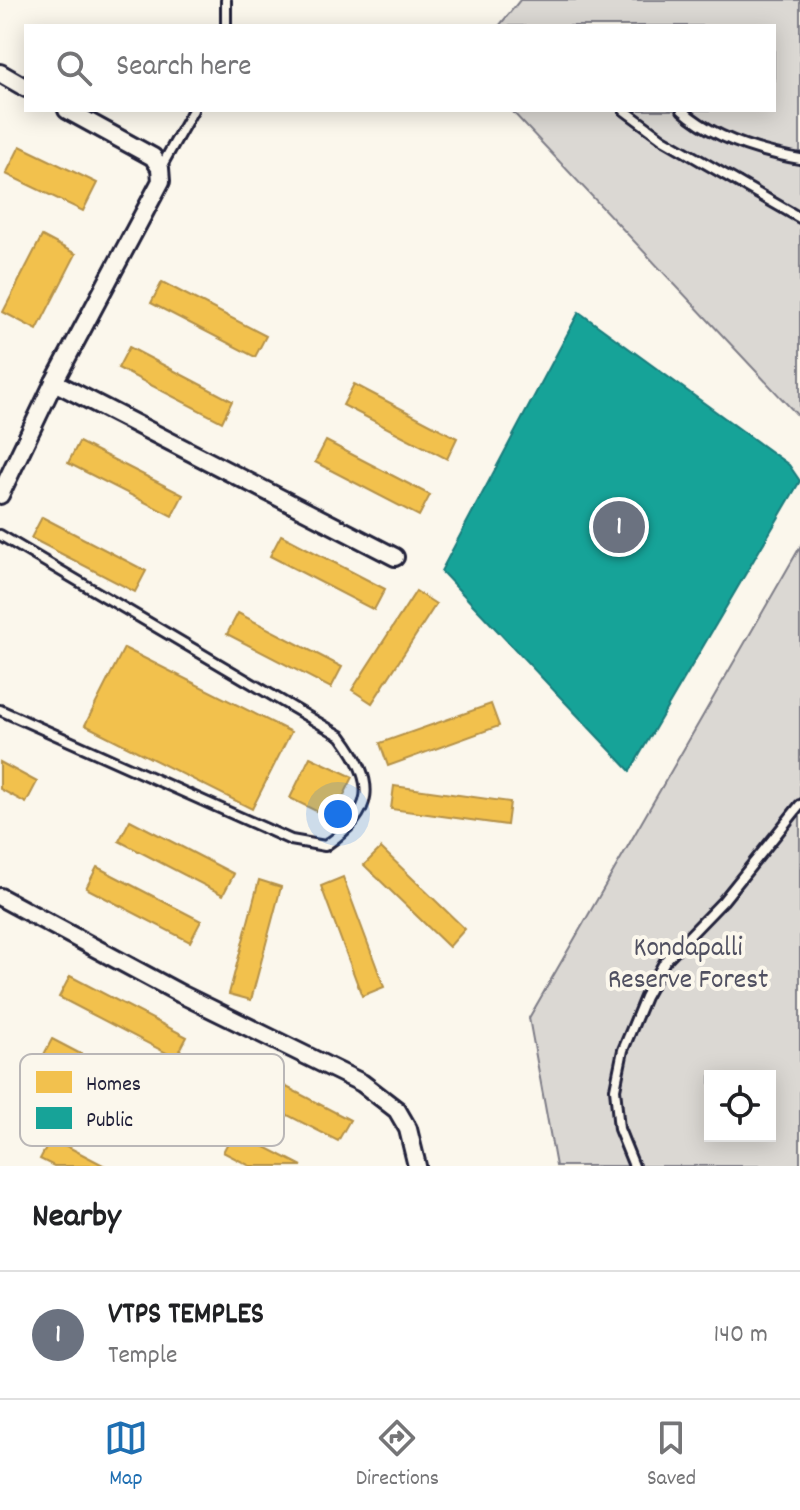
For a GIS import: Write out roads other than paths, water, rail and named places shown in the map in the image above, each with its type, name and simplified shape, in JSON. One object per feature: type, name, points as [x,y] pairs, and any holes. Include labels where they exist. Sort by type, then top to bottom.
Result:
[{"type":"street","points":[[0,73],[24,87]]},
{"type":"street","points":[[0,495],[54,382],[158,191],[160,168],[153,157],[71,112]]},
{"type":"street","points":[[54,382],[395,557]]},
{"type":"street","points":[[0,897],[181,994],[362,1083],[397,1110],[408,1129],[417,1166]]},
{"type":"lane","points":[[226,0],[226,24]]},
{"type":"lane","points":[[160,168],[192,112]]},
{"type":"lane","points":[[627,112],[663,139],[800,218]]},
{"type":"lane","points":[[685,112],[722,135],[800,159]]},
{"type":"lane","points":[[0,535],[341,736],[363,765],[367,798],[350,829],[325,846],[291,840],[0,710]]},
{"type":"lane","points":[[634,1166],[619,1129],[615,1089],[623,1050],[645,997],[665,961],[723,901],[800,805]]},
{"type":"place","name":"VTPS TEMPLES","points":[[619,527]]},
{"type":"park label","name":"Kondapalli Reserve Forest","points":[[688,966]]}]
